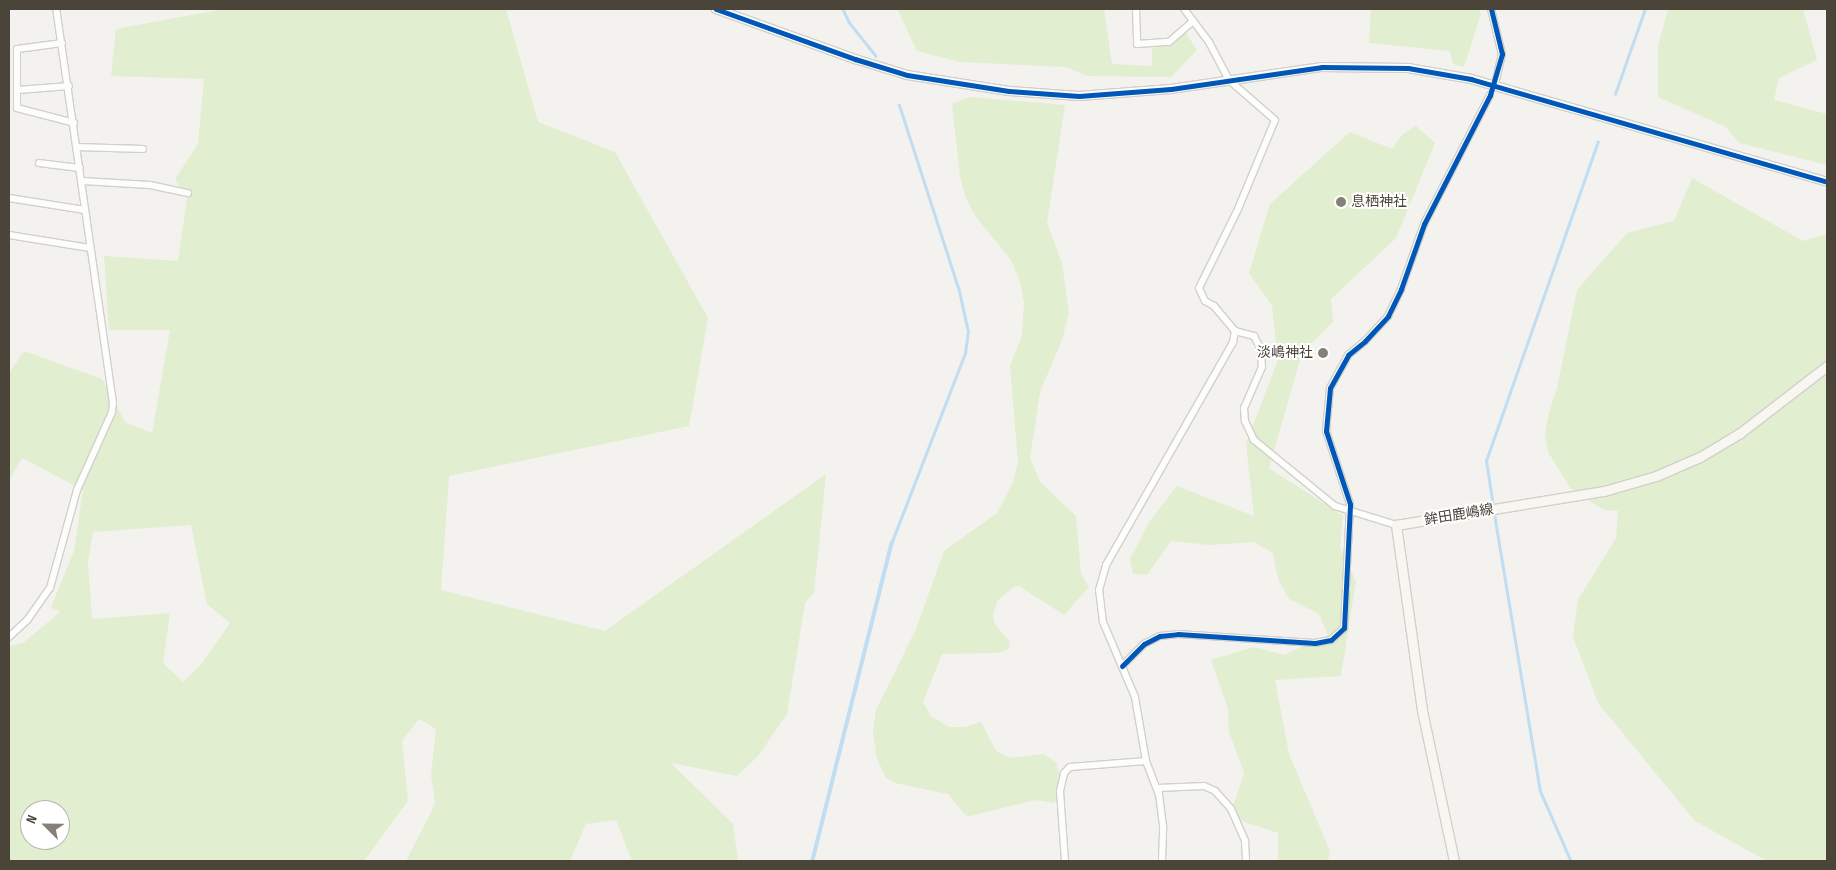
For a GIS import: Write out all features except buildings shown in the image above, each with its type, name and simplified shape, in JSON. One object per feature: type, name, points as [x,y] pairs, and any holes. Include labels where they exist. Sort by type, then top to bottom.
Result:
[{"type":"main road","name":"鉾田鹿嶋線","points":[[1396,525],[1604,491],[1633,484],[1686,463],[1761,418],[1827,366]]},
{"type":"main road","points":[[1396,525],[1422,710],[1454,861]]},
{"type":"street","points":[[9,637],[28,619],[50,588],[77,490],[112,412],[112,392],[90,248],[69,86],[56,9]]},
{"type":"street","points":[[716,9],[855,59],[908,75],[978,88],[1079,96],[1171,90],[1322,67],[1408,68],[1471,79],[1827,182]]},
{"type":"street","points":[[1136,9],[1137,44],[1168,42],[1193,22]]},
{"type":"street","points":[[1184,9],[1209,42],[1229,80],[1275,120],[1238,209],[1199,288],[1205,301],[1214,306],[1234,331],[1254,336],[1262,359],[1244,408],[1250,433],[1321,497],[1349,512],[1396,525]]},
{"type":"street","points":[[1491,9],[1502,54],[1496,80]]},
{"type":"street","points":[[62,43],[17,49],[17,108],[74,123]]},
{"type":"street","points":[[18,90],[69,86]]},
{"type":"street","points":[[1122,666],[1144,644],[1160,636],[1178,634],[1315,643],[1331,640],[1340,634],[1346,620],[1350,504],[1326,431],[1330,388],[1348,355],[1365,341],[1388,316],[1401,289],[1424,224],[1490,95]]},
{"type":"street","points":[[77,147],[143,149]]},
{"type":"street","points":[[39,163],[80,168]]},
{"type":"street","points":[[82,181],[150,185],[188,193]]},
{"type":"street","points":[[9,198],[85,210]]},
{"type":"street","points":[[9,235],[90,248]]},
{"type":"street","points":[[1159,795],[1146,761],[1135,697],[1103,622],[1099,604],[1101,578],[1117,545],[1192,418],[1233,342],[1234,331]]},
{"type":"street","points":[[1065,861],[1060,791],[1064,773],[1070,767],[1146,761]]},
{"type":"street","points":[[1162,861],[1163,826],[1158,788],[1204,786],[1214,792],[1231,809],[1244,841],[1246,861]]},
{"type":"green space","points":[[224,9],[506,9],[538,122],[615,152],[708,318],[689,426],[449,476],[441,590],[605,631],[826,474],[814,593],[805,603],[787,714],[758,756],[737,776],[671,763],[733,824],[738,861],[632,861],[616,820],[586,824],[570,861],[406,861],[435,804],[431,775],[436,729],[419,719],[402,741],[408,801],[364,861],[9,861],[9,646],[23,643],[60,612],[51,607],[74,551],[83,490],[22,458],[9,481],[9,373],[24,351],[102,379],[125,422],[152,433],[170,330],[109,330],[104,256],[178,261],[187,199],[175,179],[198,144],[204,79],[111,76],[116,29]],"holes":[[[191,525],[207,604],[230,623],[200,666],[183,682],[163,663],[170,613],[92,619],[88,562],[93,532]]]},
{"type":"green space","points":[[897,9],[1104,9],[1112,64],[1152,66],[1152,48],[1186,33],[1197,50],[1171,77],[1088,76],[1065,67],[960,62],[917,51]]},
{"type":"green space","points":[[1371,9],[1479,9],[1481,14],[1464,67],[1453,64],[1450,51],[1369,43]]},
{"type":"green space","points":[[1668,9],[1803,9],[1817,60],[1779,78],[1774,100],[1827,114],[1827,165],[1739,143],[1726,127],[1658,97],[1658,46]]},
{"type":"green space","points":[[970,97],[1065,105],[1047,223],[1062,263],[1069,313],[1062,340],[1040,392],[1030,458],[1040,482],[1076,516],[1081,574],[1089,587],[1064,615],[1019,586],[1014,587],[998,600],[993,614],[995,624],[1009,641],[1010,646],[1007,650],[997,653],[942,654],[923,702],[931,716],[949,727],[965,727],[981,722],[996,751],[1010,758],[1043,754],[1056,762],[1059,773],[1055,803],[1035,800],[970,816],[965,815],[948,794],[895,783],[886,778],[877,759],[873,732],[876,710],[916,629],[944,551],[997,513],[1013,482],[1018,462],[1010,365],[1022,336],[1024,303],[1020,281],[1011,260],[976,217],[966,198],[960,177],[952,104]]},
{"type":"green space","points":[[1416,126],[1435,143],[1396,238],[1331,299],[1333,322],[1302,353],[1269,468],[1343,516],[1340,548],[1356,581],[1341,676],[1275,680],[1289,754],[1330,851],[1328,861],[1278,861],[1278,833],[1230,817],[1244,773],[1229,732],[1228,709],[1211,660],[1254,647],[1284,655],[1328,635],[1319,614],[1289,599],[1278,579],[1273,553],[1254,542],[1210,545],[1171,541],[1147,575],[1133,574],[1130,559],[1149,522],[1177,486],[1254,516],[1246,444],[1278,360],[1272,306],[1249,273],[1270,204],[1350,132],[1392,149],[1403,134]]},
{"type":"green space","points":[[1692,178],[1803,241],[1827,234],[1827,861],[1767,861],[1695,821],[1598,703],[1573,637],[1578,600],[1616,538],[1618,511],[1604,510],[1571,489],[1548,452],[1545,435],[1549,412],[1557,388],[1577,290],[1627,233],[1674,221]]},
{"type":"water","points":[[890,541],[894,542],[814,861],[810,861]]},
{"type":"waterway","points":[[843,9],[849,22],[876,56]]},
{"type":"waterway","points":[[1615,94],[1645,9]]},
{"type":"waterway","points":[[891,544],[965,353],[968,332],[959,291],[899,105]]},
{"type":"waterway","points":[[1493,506],[1486,461],[1598,142]]},
{"type":"waterway","points":[[1494,511],[1540,790],[1571,861]]},
{"type":"cycle path","points":[[716,9],[855,59],[907,75],[1009,91],[1079,96],[1171,89],[1322,67],[1408,68],[1471,79],[1827,182]]},
{"type":"cycle path","points":[[1122,666],[1144,644],[1160,636],[1178,634],[1315,643],[1331,640],[1344,628],[1350,504],[1326,431],[1330,388],[1348,355],[1365,341],[1388,316],[1401,289],[1424,224],[1490,95],[1502,54],[1491,9]]},
{"type":"place","name":"息栖神社","points":[[1341,202]]},
{"type":"place","name":"淡嶋神社","points":[[1323,353]]}]
